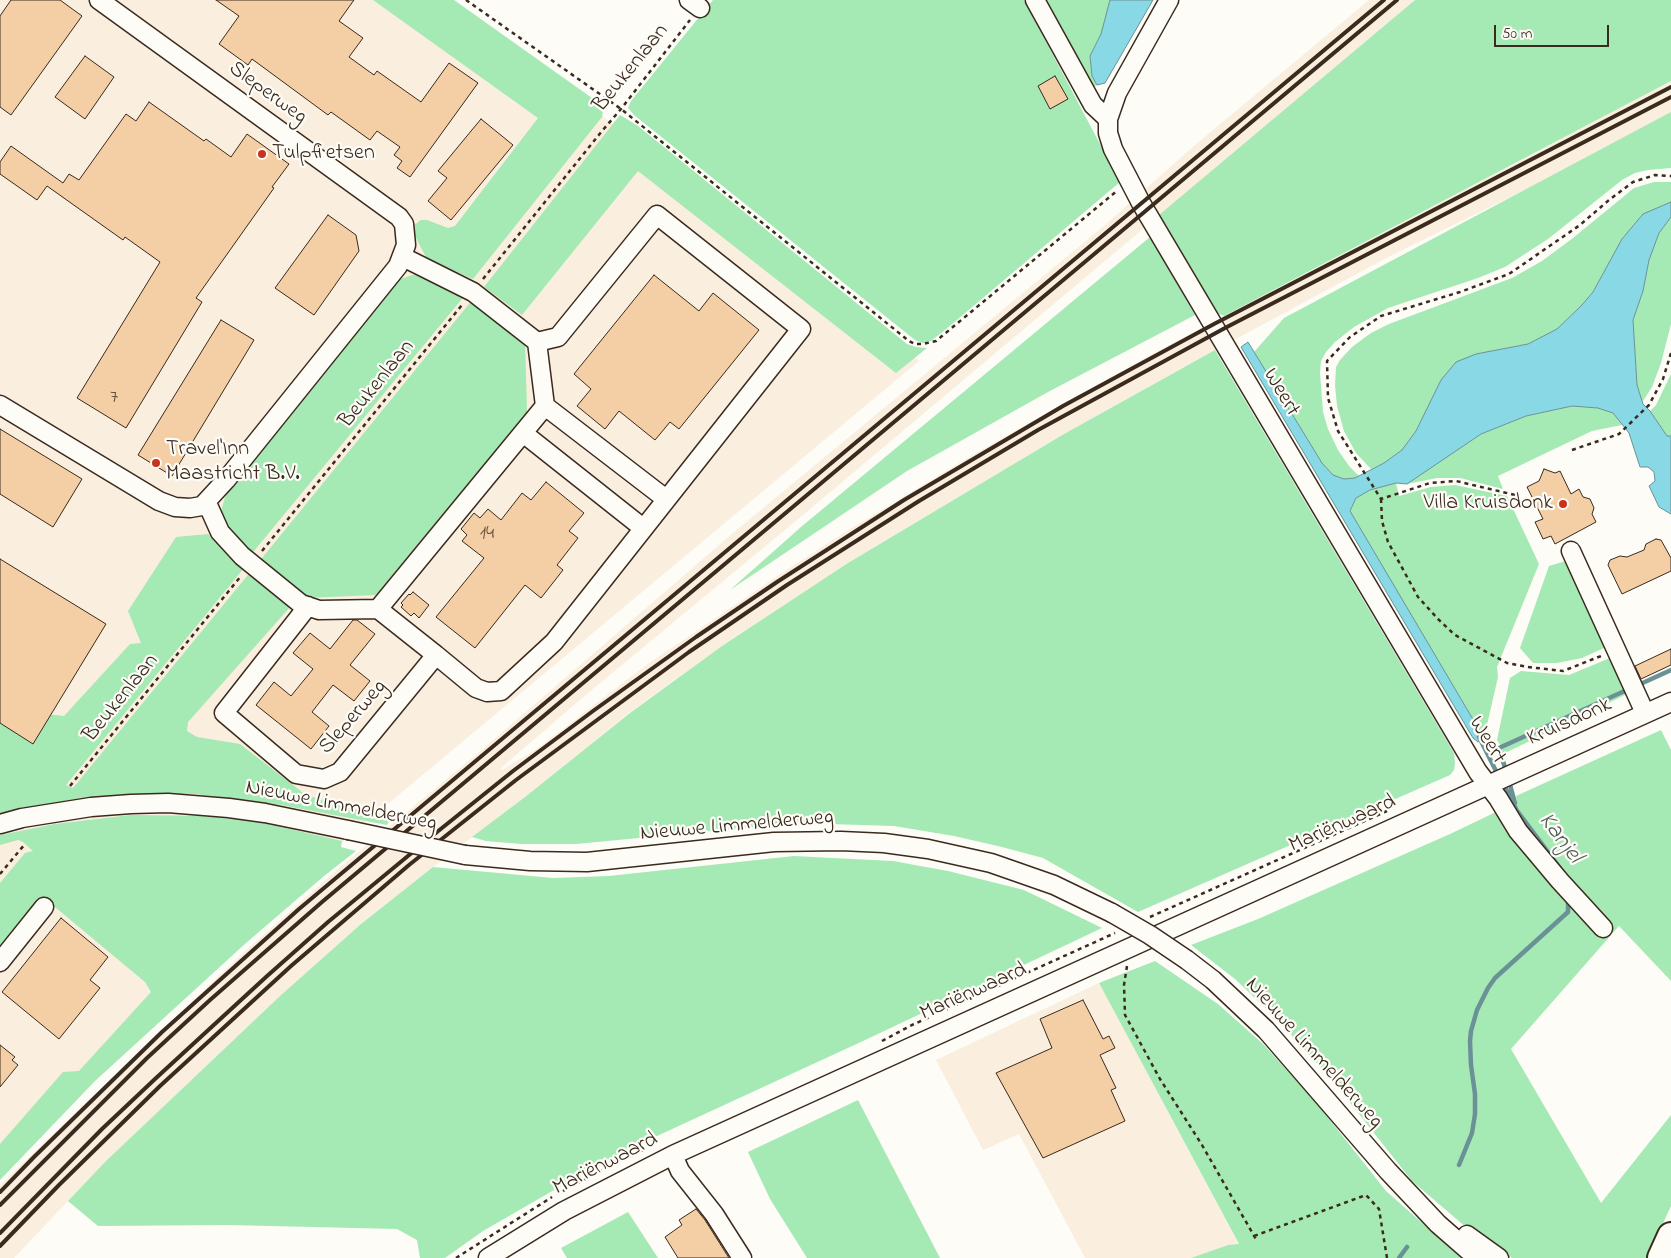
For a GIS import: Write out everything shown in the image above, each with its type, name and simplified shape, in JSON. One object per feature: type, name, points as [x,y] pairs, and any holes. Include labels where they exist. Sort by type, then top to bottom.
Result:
[{"type":"highway","points":[[1660,1258],[1671,1236]]},
{"type":"street","name":"Sleperweg","points":[[98,0],[399,217],[404,224],[406,232],[406,245],[398,266],[207,503]]},
{"type":"street","points":[[1035,0],[1093,105],[1108,119]]},
{"type":"street","name":"Weert","points":[[1169,0],[1116,93],[1108,119],[1108,133],[1113,149],[1128,181],[1478,772],[1498,798],[1518,831],[1603,928]]},
{"type":"street","points":[[0,405],[159,501],[175,507],[190,508],[207,503],[220,532],[251,565],[304,605],[318,610],[378,609],[476,688],[487,692],[501,691],[554,642],[801,329],[657,215],[558,337],[537,342]]},
{"type":"street","points":[[378,609],[544,406],[537,342],[473,292],[403,257]]},
{"type":"street","points":[[544,406],[666,499]]},
{"type":"street","points":[[522,433],[643,528]]},
{"type":"street","points":[[1571,551],[1645,714]]},
{"type":"street","name":"Sleperweg","points":[[304,605],[224,713],[296,774],[324,779],[340,772],[436,655]]},
{"type":"street","name":"Kruisdonk","points":[[1487,784],[1671,702]]},
{"type":"street","name":"Mariënwaard","points":[[488,1258],[564,1211],[673,1156],[1487,784]]},
{"type":"street","name":"Nieuwe Limmelderweg","points":[[0,824],[40,815],[91,807],[168,803],[265,813],[465,855],[520,860],[587,862],[781,842],[841,840],[884,843],[934,850],[991,863],[1054,885],[1112,912],[1187,960],[1219,985],[1266,1030],[1388,1171],[1453,1239],[1477,1258]]},
{"type":"street","points":[[0,962],[44,907]]},
{"type":"street","points":[[673,1156],[680,1171],[714,1214],[742,1258]]},
{"type":"street","name":"Nieuwe Limmelderweg","points":[[1415,1199],[1499,1258]]},
{"type":"path","points":[[466,0],[621,109],[909,341],[919,345],[936,341],[1128,181]]},
{"type":"path","name":"Beukenlaan","points":[[70,786],[621,109],[694,4]]},
{"type":"path","points":[[1616,649],[1590,662],[1564,671],[1507,663],[1454,634],[1438,619],[1418,597],[1388,542],[1382,521],[1381,499],[1338,431],[1328,398],[1327,361],[1350,337],[1381,316],[1460,292],[1509,274],[1580,225],[1633,182],[1655,175],[1671,176]]},
{"type":"path","points":[[1572,450],[1619,434],[1649,405],[1663,379],[1671,353]]},
{"type":"path","points":[[1381,499],[1430,483],[1456,481],[1515,495]]},
{"type":"path","points":[[0,874],[25,844]]},
{"type":"path","points":[[1127,965],[1124,985],[1125,1014],[1160,1079],[1202,1146],[1257,1241]]},
{"type":"path","points":[[1254,1236],[1366,1195],[1379,1209],[1386,1258]]},
{"type":"shaded area","points":[[0,0],[445,0],[592,108],[919,361],[179,978],[0,1173]]},
{"type":"shaded area","points":[[1369,0],[1415,0],[803,515],[582,698],[501,768],[502,770],[538,748],[645,666],[779,575],[845,532],[976,453],[1147,357],[1671,81],[1671,113],[1537,184],[1390,256],[1064,434],[848,563],[722,646],[629,713],[525,797],[361,924],[280,996],[106,1161],[14,1258],[0,1258],[0,1185],[244,952],[338,869],[484,748],[733,533],[1105,225],[1195,145]]},
{"type":"shaded area","points":[[1099,983],[1239,1245],[1228,1245],[1191,1258],[1085,1258],[1019,1134],[983,1150],[936,1060]]},
{"type":"green space","points":[[373,0],[454,0],[599,103],[603,111],[602,117],[473,279],[427,259],[415,236],[413,226],[421,220],[427,220],[448,228],[455,226],[538,118]]},
{"type":"green space","points":[[713,0],[1024,0],[1120,182],[931,341],[923,343],[915,340],[634,115],[628,108],[631,101]]},
{"type":"green space","points":[[1043,0],[1110,0],[1101,34],[1090,56],[1092,76],[1097,85],[1090,89]]},
{"type":"green space","points":[[1415,0],[1671,0],[1671,81],[1224,316],[1215,312],[1159,215]]},
{"type":"green space","points":[[1671,112],[1671,168],[1635,173],[1622,180],[1548,239],[1505,267],[1388,308],[1354,327],[1335,342],[1321,361],[1323,412],[1328,429],[1338,450],[1359,476],[1344,479],[1333,475],[1322,463],[1254,352],[1284,318]]},
{"type":"green space","points":[[620,115],[638,126],[907,344],[927,348],[896,373],[638,171],[522,315],[484,287]]},
{"type":"green space","points":[[1654,182],[1671,182],[1671,202],[1643,214],[1622,239],[1593,292],[1581,306],[1557,329],[1528,344],[1476,354],[1441,380],[1416,431],[1402,450],[1384,463],[1371,469],[1356,453],[1344,431],[1337,406],[1336,367],[1352,347],[1371,333],[1389,324],[1512,278],[1542,261],[1634,188]]},
{"type":"green space","points":[[1671,217],[1671,324],[1661,363],[1643,404],[1637,385],[1633,320],[1643,291],[1649,260],[1659,233]]},
{"type":"green space","points":[[1150,237],[1195,315],[1048,392],[907,471],[730,590],[801,527]]},
{"type":"green space","points":[[412,275],[427,275],[466,294],[249,557],[226,526],[221,511],[226,494],[398,280]]},
{"type":"green space","points":[[473,299],[525,339],[527,412],[376,595],[305,598],[258,563]]},
{"type":"green space","points":[[1215,350],[1454,753],[1454,770],[1450,775],[1138,912],[1043,858],[954,836],[894,826],[796,823],[576,844],[521,844],[486,841],[472,837],[630,713],[722,646],[848,563],[1064,434]]},
{"type":"green space","points":[[1671,374],[1671,436],[1667,436],[1650,411],[1656,405]]},
{"type":"green space","points":[[1572,406],[1598,408],[1613,413],[1622,425],[1592,431],[1498,476],[1503,489],[1460,478],[1437,478],[1407,484],[1481,434],[1526,416]]},
{"type":"green space","points":[[1396,483],[1399,496],[1431,487],[1455,485],[1507,496],[1539,564],[1497,667],[1498,677],[1484,738],[1350,512],[1356,498],[1370,490]]},
{"type":"green space","points":[[208,534],[244,568],[66,785],[73,788],[252,570],[291,606],[188,722],[187,731],[197,737],[240,744],[306,795],[349,808],[392,816],[387,825],[281,805],[195,794],[129,794],[80,798],[0,813],[0,709],[64,716],[130,644],[141,643],[128,611],[176,537]]},
{"type":"green space","points":[[1569,560],[1606,647],[1582,658],[1557,663],[1533,663],[1520,648],[1549,566]]},
{"type":"green space","points":[[1610,658],[1627,694],[1503,754],[1497,740],[1510,678],[1521,671],[1569,675]]},
{"type":"green space","points":[[1661,730],[1671,750],[1671,981],[1619,926],[1511,1049],[1601,1203],[1671,1115],[1671,1206],[1647,1258],[1512,1258],[1467,1228],[1412,1181],[1332,1080],[1275,1017],[1235,979],[1191,945],[1258,919],[1450,834],[1517,802],[1516,796]]},
{"type":"green space","points":[[131,815],[204,816],[255,821],[342,841],[341,847],[356,851],[246,943],[95,1081],[0,1180],[0,1144],[63,1072],[79,1071],[151,992],[145,982],[43,897],[0,953],[0,883],[25,853],[33,851],[18,840],[0,845],[0,835],[55,824]]},
{"type":"green space","points":[[794,856],[893,861],[948,871],[1024,890],[1102,928],[644,1142],[587,1171],[483,1231],[445,1258],[420,1258],[417,1240],[397,1229],[229,1225],[98,1226],[68,1201],[106,1161],[280,996],[361,924],[433,867],[553,878],[609,876]]},
{"type":"green space","points":[[1155,961],[1218,1004],[1263,1044],[1314,1100],[1386,1191],[1462,1258],[1191,1258],[1228,1245],[1239,1244],[1099,983]]},
{"type":"green space","points":[[858,1100],[940,1258],[807,1258],[770,1199],[748,1152]]},
{"type":"green space","points":[[628,1212],[658,1258],[567,1258],[561,1248]]},
{"type":"water","points":[[1110,0],[1153,0],[1105,83],[1097,85],[1092,76],[1090,56],[1101,34]]},
{"type":"water","points":[[1671,202],[1671,217],[1659,233],[1649,260],[1643,291],[1633,320],[1637,385],[1643,404],[1667,436],[1671,436],[1671,514],[1659,507],[1649,486],[1655,481],[1654,472],[1648,467],[1640,467],[1629,433],[1613,413],[1598,408],[1572,406],[1526,416],[1481,434],[1407,484],[1396,483],[1370,490],[1356,498],[1350,511],[1484,738],[1478,742],[1473,738],[1241,347],[1248,342],[1322,463],[1333,475],[1344,479],[1355,478],[1384,463],[1402,450],[1416,431],[1441,380],[1456,362],[1476,354],[1528,344],[1557,329],[1593,292],[1622,239],[1643,214]]},
{"type":"building","points":[[11,0],[60,0],[82,16],[11,115],[0,107],[0,16]]},
{"type":"building","points":[[216,0],[354,0],[339,21],[363,38],[349,57],[374,75],[377,71],[421,102],[449,63],[478,83],[410,177],[397,168],[402,161],[394,155],[400,147],[377,131],[370,140],[331,112],[328,115],[252,59],[248,65],[219,44],[239,16]]},
{"type":"building","points":[[85,56],[114,77],[85,119],[55,97]]},
{"type":"building","points":[[1055,76],[1068,99],[1050,109],[1038,86]]},
{"type":"building","points":[[149,102],[204,141],[206,139],[231,157],[247,134],[289,164],[196,298],[202,302],[126,428],[77,398],[160,262],[125,237],[123,240],[47,186],[37,200],[0,174],[0,162],[11,146],[63,183],[69,174],[79,180],[126,114],[136,121]]},
{"type":"building","points":[[481,119],[513,145],[451,220],[428,201],[447,178],[438,171]]},
{"type":"building","points":[[328,215],[356,235],[359,251],[314,315],[275,288]]},
{"type":"building","points":[[654,275],[699,311],[713,293],[759,330],[679,429],[670,422],[655,440],[619,411],[605,429],[577,406],[591,389],[574,374]]},
{"type":"building","points":[[221,320],[254,340],[172,476],[138,455]]},
{"type":"building","points":[[0,429],[82,479],[53,527],[0,494]]},
{"type":"building","name":"Villa Kruisdonk","points":[[1544,469],[1555,473],[1560,471],[1571,494],[1579,489],[1583,497],[1590,499],[1594,508],[1592,514],[1596,522],[1555,544],[1551,536],[1543,539],[1535,522],[1543,519],[1527,487],[1539,481]]},
{"type":"building","points":[[546,482],[584,513],[569,531],[578,538],[557,565],[563,570],[541,598],[525,585],[475,648],[436,617],[484,558],[462,541],[467,535],[461,529],[474,513],[480,518],[488,509],[501,520],[522,493],[531,500]]},
{"type":"building","points":[[1656,539],[1661,540],[1671,558],[1671,571],[1622,594],[1608,565],[1610,560],[1620,556],[1627,557],[1644,550],[1646,544]]},
{"type":"building","points":[[0,559],[106,624],[33,744],[0,723]]},
{"type":"building","points":[[413,592],[429,605],[419,618],[414,613],[411,616],[401,607],[403,605],[401,603]]},
{"type":"building","points":[[353,620],[357,620],[375,634],[350,665],[370,681],[354,701],[333,685],[312,712],[329,726],[311,749],[256,705],[274,682],[291,696],[313,669],[293,653],[310,633],[330,649]]},
{"type":"building","points":[[1671,649],[1671,665],[1641,679],[1635,666]]},
{"type":"building","points":[[61,918],[108,957],[90,980],[100,988],[59,1039],[2,992]]},
{"type":"building","points":[[1083,1000],[1103,1039],[1109,1036],[1115,1048],[1100,1055],[1116,1088],[1111,1090],[1125,1121],[1043,1158],[996,1073],[1052,1048],[1040,1019]]},
{"type":"building","points":[[0,1045],[15,1057],[12,1060],[18,1065],[0,1087]]},
{"type":"building","points":[[696,1209],[729,1258],[678,1258],[665,1237],[682,1225],[679,1220]]},
{"type":"waterway","name":"Kanjel","points":[[1636,686],[1671,670]]},
{"type":"waterway","name":"Kanjel","points":[[1506,771],[1499,748],[1629,689]]},
{"type":"waterway","points":[[1479,737],[1499,777]]},
{"type":"waterway","name":"Kanjel","points":[[1509,781],[1515,803]]},
{"type":"waterway","name":"Kanjel","points":[[1503,783],[1518,813]]},
{"type":"waterway","name":"Kanjel","points":[[1518,812],[1560,868]]},
{"type":"waterway","name":"Kanjel","points":[[1459,1165],[1472,1133],[1475,1114],[1470,1041],[1477,1010],[1495,978],[1568,912],[1568,897]]},
{"type":"waterway","name":"Kanjel","points":[[1399,1258],[1407,1247]]},
{"type":"railway","points":[[0,1192],[162,1032],[299,909],[1384,0]]},
{"type":"railway","points":[[0,1205],[147,1058],[322,902],[1397,0]]},
{"type":"railway","points":[[0,1233],[102,1129],[328,922],[513,771],[696,637],[904,500],[1063,406],[1214,324],[1671,87]]},
{"type":"railway","points":[[0,1246],[160,1086],[291,966],[409,865],[516,780],[689,652],[787,585],[919,501],[1038,430],[1225,328],[1671,97]]},
{"type":"place","name":"Tulpfietsen","points":[[262,154]]},
{"type":"place","name":"Travel'Inn Maastricht B.V.","points":[[156,463]]},
{"type":"place","name":"Villa Kruisdonk","points":[[1563,504]]}]
